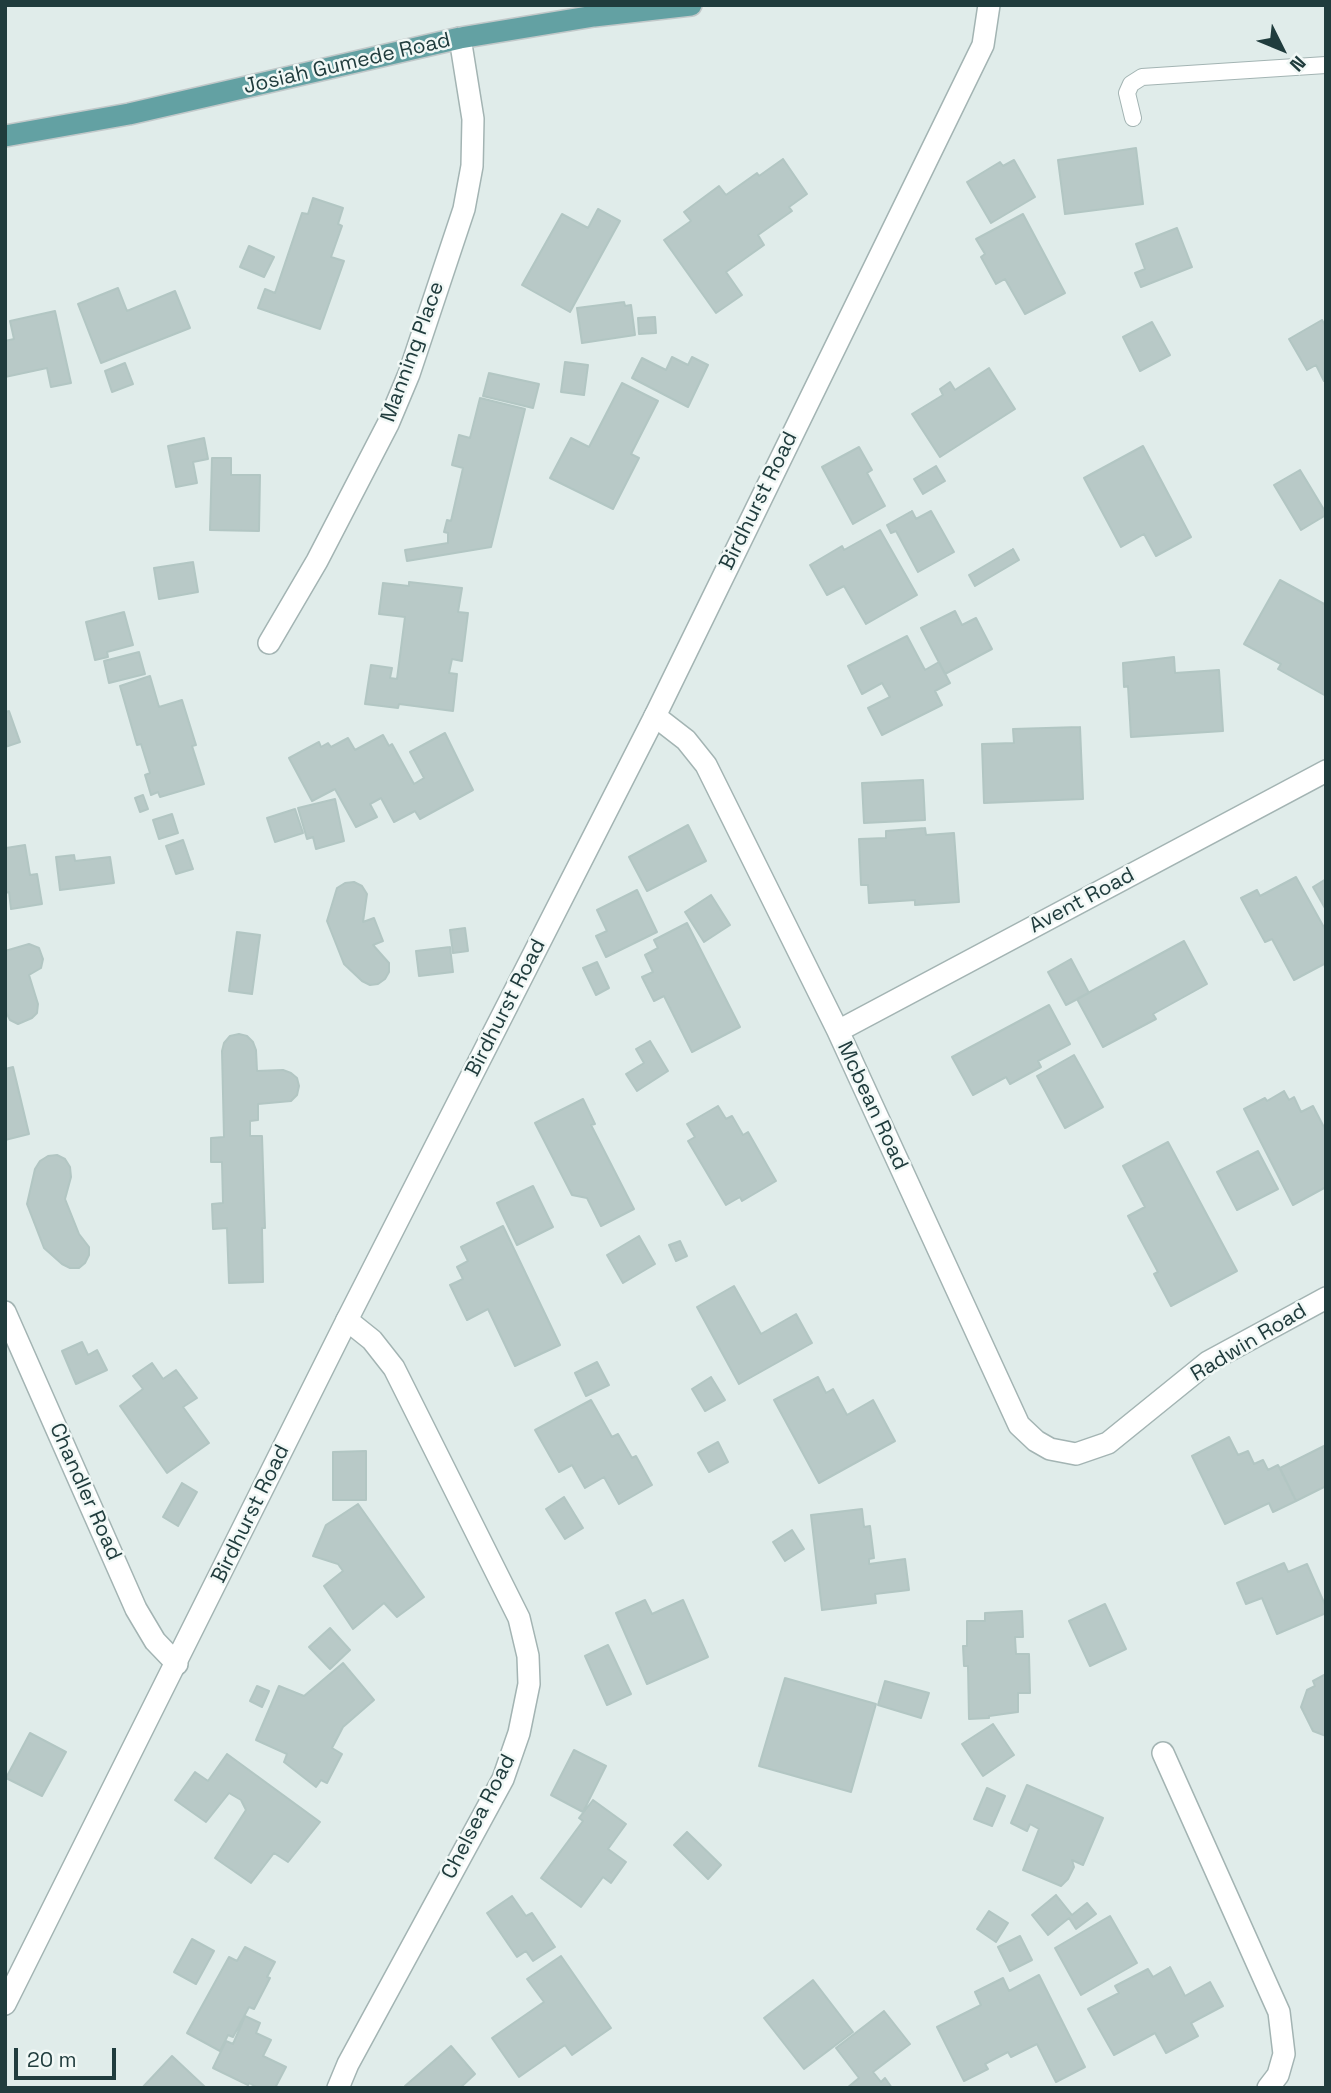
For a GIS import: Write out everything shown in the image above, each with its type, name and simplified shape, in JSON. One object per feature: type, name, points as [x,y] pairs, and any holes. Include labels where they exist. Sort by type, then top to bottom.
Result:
[{"type":"main road","name":"Josiah Gumede Road","points":[[5,136],[129,114],[592,10],[691,5]]},
{"type":"street","name":"Birdhurst Road","points":[[5,2004],[347,1320],[655,716],[983,45],[989,5]]},
{"type":"street","name":"Manning Place","points":[[269,643],[317,561],[388,424],[409,374],[464,209],[472,166],[473,118],[460,38]]},
{"type":"street","name":"Mcbean Road","points":[[655,716],[686,740],[706,765],[838,1031],[1019,1425],[1035,1441],[1050,1449],[1076,1454],[1108,1443]]},
{"type":"street","name":"Avent Road","points":[[838,1031],[1326,771]]},
{"type":"street","name":"Radwin Road","points":[[1108,1443],[1208,1362],[1323,1307]]},
{"type":"street","name":"Chandler Road","points":[[5,1312],[136,1609],[155,1641],[177,1664]]},
{"type":"street","name":"Chelsea Road","points":[[338,2088],[348,2064],[503,1779],[519,1732],[529,1684],[528,1656],[519,1618],[394,1368],[372,1340],[347,1320]]},
{"type":"street","points":[[1163,1753],[1279,2012],[1284,2054],[1278,2075],[1268,2088]]},
{"type":"lane","points":[[1133,118],[1127,93],[1131,84],[1142,77],[1326,65]]},
{"type":"building","points":[[1136,148],[1143,204],[1065,214],[1058,160]]},
{"type":"building","points":[[783,159],[807,194],[789,207],[792,211],[758,235],[764,245],[726,272],[742,295],[716,313],[664,240],[691,221],[684,212],[719,186],[726,195]]},
{"type":"building","points":[[1014,160],[1035,197],[991,223],[967,182],[1000,162],[1003,166]]},
{"type":"building","points":[[313,198],[343,208],[338,224],[342,226],[331,257],[344,261],[320,329],[258,308],[265,289],[275,293],[302,213],[308,214]]},
{"type":"building","points":[[598,209],[620,221],[570,312],[522,285],[562,214],[588,228]]},
{"type":"building","points":[[1023,214],[1065,293],[1025,314],[1005,279],[996,284],[981,257],[985,254],[976,239]]},
{"type":"building","points":[[1177,228],[1192,267],[1141,287],[1135,273],[1145,269],[1136,244]]},
{"type":"building","points":[[249,246],[274,257],[264,277],[240,267]]},
{"type":"building","points":[[118,288],[127,311],[175,291],[190,328],[101,363],[78,304]]},
{"type":"building","points":[[624,302],[625,306],[631,305],[635,335],[582,343],[577,308]]},
{"type":"building","points":[[55,311],[71,383],[51,387],[47,368],[5,377],[5,341],[14,339],[10,321]]},
{"type":"building","points":[[655,317],[656,333],[639,334],[638,318]]},
{"type":"building","points":[[1322,320],[1326,327],[1324,381],[1316,365],[1307,370],[1289,339]]},
{"type":"building","points":[[1152,322],[1170,355],[1140,371],[1123,337]]},
{"type":"building","points":[[672,357],[688,365],[692,357],[708,365],[688,407],[632,378],[642,358],[666,370]]},
{"type":"building","points":[[565,362],[588,365],[584,395],[561,392]]},
{"type":"building","points":[[125,363],[133,384],[112,392],[105,371]]},
{"type":"building","points":[[989,368],[1015,409],[940,457],[912,414],[943,395],[940,389],[950,382],[955,390]]},
{"type":"building","points":[[489,373],[539,384],[533,408],[483,396]]},
{"type":"building","points":[[622,383],[658,401],[631,454],[639,458],[613,509],[550,478],[571,438],[589,447]]},
{"type":"building","points":[[480,398],[525,409],[491,547],[407,561],[405,550],[448,543],[448,533],[444,532],[447,520],[451,521],[463,468],[452,465],[459,435],[470,438]]},
{"type":"building","points":[[204,438],[208,459],[193,462],[197,483],[176,487],[168,446]]},
{"type":"building","points":[[1143,446],[1191,537],[1156,556],[1144,534],[1121,547],[1084,478]]},
{"type":"building","points":[[859,447],[872,470],[867,473],[885,506],[853,524],[822,467]]},
{"type":"building","points":[[212,458],[231,458],[231,475],[260,475],[259,531],[210,530]]},
{"type":"building","points":[[936,466],[945,481],[923,494],[914,479]]},
{"type":"building","points":[[1300,470],[1326,513],[1301,530],[1274,485]]},
{"type":"building","points":[[912,511],[916,519],[931,511],[954,552],[918,572],[896,531],[891,533],[887,525]]},
{"type":"building","points":[[880,530],[917,595],[866,624],[844,586],[827,595],[810,565],[842,546],[844,550]]},
{"type":"building","points":[[1013,549],[1019,560],[975,586],[969,575]]},
{"type":"building","points":[[193,562],[198,592],[159,599],[154,568]]},
{"type":"building","points":[[1280,580],[1326,605],[1326,696],[1278,669],[1281,664],[1244,644]]},
{"type":"building","points":[[409,582],[462,588],[458,612],[468,613],[462,661],[452,659],[449,673],[457,674],[453,711],[399,704],[398,708],[365,704],[371,665],[392,668],[390,678],[397,679],[405,617],[379,614],[383,583],[409,586]]},
{"type":"building","points":[[955,611],[962,625],[976,618],[992,649],[945,674],[921,628]]},
{"type":"building","points":[[124,612],[133,645],[107,652],[108,657],[95,660],[86,622]]},
{"type":"building","points":[[907,636],[925,670],[939,662],[950,683],[935,691],[942,705],[882,735],[868,708],[890,697],[882,683],[862,694],[848,666]]},
{"type":"building","points":[[139,652],[145,674],[109,683],[104,661]]},
{"type":"building","points":[[1174,657],[1175,673],[1219,670],[1223,731],[1131,737],[1128,686],[1124,687],[1123,663]]},
{"type":"building","points":[[150,676],[159,707],[182,700],[196,745],[192,746],[204,784],[160,797],[158,792],[151,795],[145,775],[150,773],[141,744],[137,745],[120,686]]},
{"type":"building","points":[[9,711],[20,742],[5,747],[5,712]]},
{"type":"building","points":[[1080,727],[1083,799],[984,803],[982,744],[1014,743],[1013,729]]},
{"type":"building","points":[[445,733],[473,790],[420,819],[415,811],[394,822],[381,798],[370,804],[377,817],[356,827],[335,789],[312,801],[289,758],[319,742],[321,747],[328,743],[331,747],[348,738],[355,750],[383,735],[389,746],[392,744],[414,784],[424,778],[410,752]]},
{"type":"building","points":[[923,780],[925,820],[864,823],[862,783]]},
{"type":"building","points":[[143,795],[148,809],[140,812],[135,798]]},
{"type":"building","points":[[335,799],[344,841],[316,849],[313,837],[307,839],[298,808]]},
{"type":"building","points":[[295,809],[303,833],[275,842],[267,818]]},
{"type":"building","points":[[172,814],[178,833],[159,839],[153,820]]},
{"type":"building","points":[[688,825],[706,861],[647,891],[629,857]]},
{"type":"building","points":[[925,828],[926,835],[954,833],[959,902],[915,905],[915,900],[869,903],[868,885],[861,885],[859,839],[886,838],[886,831]]},
{"type":"building","points":[[183,840],[193,869],[176,874],[166,846]]},
{"type":"building","points":[[5,842],[6,848],[25,845],[30,875],[37,874],[42,904],[11,909],[9,892],[5,893]]},
{"type":"building","points":[[74,855],[75,861],[110,857],[114,883],[60,890],[56,857]]},
{"type":"building","points":[[1296,877],[1326,931],[1326,963],[1294,980],[1272,939],[1265,942],[1241,898],[1257,890],[1260,896]]},
{"type":"building","points":[[1326,879],[1326,910],[1313,887]]},
{"type":"building","points":[[354,882],[362,886],[367,894],[363,922],[374,918],[383,941],[373,945],[389,963],[389,972],[378,984],[370,985],[362,981],[344,964],[327,921],[337,888]]},
{"type":"building","points":[[637,890],[657,932],[606,957],[596,936],[607,931],[597,910]]},
{"type":"building","points":[[711,895],[730,925],[704,942],[685,912]]},
{"type":"building","points":[[687,923],[740,1027],[692,1052],[664,996],[654,1001],[642,977],[653,972],[645,955],[658,948],[654,940]]},
{"type":"building","points":[[465,928],[468,951],[453,953],[450,930]]},
{"type":"building","points":[[237,932],[260,935],[252,994],[229,991]]},
{"type":"building","points":[[1184,941],[1207,984],[1153,1014],[1156,1019],[1103,1047],[1077,999]]},
{"type":"building","points":[[29,944],[39,948],[43,959],[41,968],[29,975],[38,1004],[37,1013],[18,1024],[10,1020],[5,1010],[5,951]]},
{"type":"building","points":[[450,947],[453,972],[419,976],[416,951]]},
{"type":"building","points":[[1071,959],[1089,993],[1066,1005],[1048,972]]},
{"type":"building","points":[[597,962],[609,988],[596,995],[583,968]]},
{"type":"building","points":[[1049,1005],[1070,1044],[1038,1061],[1041,1067],[1010,1084],[1006,1077],[973,1095],[952,1057]]},
{"type":"building","points":[[230,1036],[247,1036],[253,1042],[257,1071],[283,1070],[297,1078],[299,1086],[297,1095],[291,1101],[258,1104],[258,1120],[250,1121],[250,1136],[262,1136],[265,1228],[262,1228],[263,1282],[229,1283],[227,1228],[213,1229],[212,1204],[223,1203],[222,1162],[211,1162],[211,1138],[224,1137],[222,1051]]},
{"type":"building","points":[[650,1041],[668,1071],[637,1091],[626,1074],[644,1063],[636,1049]]},
{"type":"building","points":[[1074,1055],[1103,1107],[1065,1128],[1037,1076]]},
{"type":"building","points":[[13,1067],[29,1134],[5,1140],[5,1069]]},
{"type":"building","points":[[1284,1091],[1289,1100],[1294,1097],[1301,1112],[1313,1106],[1326,1131],[1326,1187],[1293,1205],[1244,1109],[1265,1098],[1267,1101]]},
{"type":"building","points":[[583,1099],[595,1124],[591,1125],[634,1209],[601,1226],[587,1198],[572,1195],[535,1123]]},
{"type":"building","points":[[718,1106],[726,1119],[732,1116],[743,1135],[748,1132],[776,1181],[742,1201],[740,1197],[726,1205],[688,1141],[695,1137],[687,1124]]},
{"type":"building","points":[[1168,1142],[1237,1271],[1171,1306],[1154,1274],[1158,1272],[1128,1216],[1145,1207],[1123,1166]]},
{"type":"building","points":[[1258,1151],[1278,1189],[1237,1210],[1217,1172]]},
{"type":"building","points":[[57,1155],[65,1159],[70,1167],[71,1177],[65,1199],[79,1234],[89,1247],[89,1255],[79,1268],[62,1264],[44,1248],[27,1204],[35,1169],[40,1161]]},
{"type":"building","points":[[533,1186],[553,1227],[517,1245],[497,1203]]},
{"type":"building","points":[[503,1226],[560,1345],[515,1366],[488,1309],[467,1320],[450,1285],[463,1279],[457,1267],[468,1261],[461,1247]]},
{"type":"building","points":[[639,1236],[655,1264],[623,1283],[607,1255]]},
{"type":"building","points":[[680,1241],[687,1256],[676,1261],[669,1245]]},
{"type":"building","points":[[734,1286],[761,1334],[796,1314],[812,1343],[739,1384],[697,1307]]},
{"type":"building","points":[[82,1342],[88,1355],[97,1350],[107,1370],[76,1384],[62,1351]]},
{"type":"building","points":[[597,1362],[609,1385],[586,1396],[575,1373]]},
{"type":"building","points":[[152,1363],[163,1379],[176,1370],[197,1398],[183,1407],[209,1443],[167,1473],[120,1406],[143,1389],[133,1376]]},
{"type":"building","points":[[711,1377],[725,1400],[705,1411],[692,1389]]},
{"type":"building","points":[[818,1377],[826,1393],[833,1389],[847,1415],[873,1400],[895,1441],[819,1483],[774,1400]]},
{"type":"building","points":[[591,1400],[612,1437],[618,1434],[632,1458],[636,1456],[652,1485],[619,1504],[604,1477],[585,1488],[572,1465],[559,1472],[535,1430]]},
{"type":"building","points":[[1229,1437],[1238,1455],[1248,1451],[1254,1464],[1263,1460],[1268,1470],[1278,1465],[1296,1501],[1273,1512],[1269,1503],[1225,1524],[1192,1456]]},
{"type":"building","points":[[718,1442],[728,1462],[709,1472],[698,1453]]},
{"type":"building","points":[[1326,1445],[1326,1486],[1296,1501],[1280,1468]]},
{"type":"building","points":[[366,1451],[366,1500],[333,1500],[333,1452]]},
{"type":"building","points":[[182,1483],[197,1492],[178,1526],[163,1517]]},
{"type":"building","points":[[564,1497],[583,1528],[565,1539],[546,1509]]},
{"type":"building","points":[[358,1504],[424,1597],[397,1617],[384,1603],[353,1629],[324,1586],[343,1571],[338,1564],[313,1556],[326,1525]]},
{"type":"building","points":[[862,1509],[864,1527],[870,1526],[874,1558],[869,1559],[869,1564],[905,1559],[909,1590],[875,1594],[876,1603],[822,1610],[811,1515]]},
{"type":"building","points":[[792,1530],[804,1549],[785,1561],[773,1542]]},
{"type":"building","points":[[1284,1563],[1288,1572],[1307,1564],[1326,1607],[1326,1613],[1277,1634],[1262,1598],[1246,1604],[1237,1583]]},
{"type":"building","points":[[645,1600],[652,1614],[683,1600],[708,1657],[647,1684],[616,1613]]},
{"type":"building","points":[[1105,1604],[1126,1649],[1090,1666],[1069,1621]]},
{"type":"building","points":[[1022,1611],[1023,1637],[1015,1637],[1016,1654],[1029,1654],[1030,1693],[1018,1693],[1018,1712],[969,1719],[968,1666],[964,1666],[963,1646],[967,1646],[967,1621],[985,1621],[985,1613]]},
{"type":"building","points":[[330,1628],[350,1650],[330,1669],[309,1647]]},
{"type":"building","points":[[608,1645],[631,1694],[607,1705],[585,1656]]},
{"type":"building","points":[[343,1663],[374,1700],[343,1727],[332,1748],[342,1754],[327,1783],[321,1780],[316,1787],[284,1762],[287,1754],[256,1740],[279,1686],[304,1696]]},
{"type":"building","points":[[1326,1674],[1326,1736],[1313,1731],[1301,1707],[1307,1690],[1315,1686],[1313,1681]]},
{"type":"building","points":[[785,1678],[876,1704],[851,1792],[759,1766]]},
{"type":"building","points":[[885,1681],[929,1693],[921,1718],[878,1705]]},
{"type":"building","points":[[257,1686],[269,1691],[262,1707],[250,1701]]},
{"type":"building","points":[[993,1724],[1014,1755],[983,1776],[962,1744]]},
{"type":"building","points":[[30,1733],[66,1752],[42,1796],[6,1778]]},
{"type":"building","points":[[574,1750],[606,1766],[583,1812],[551,1795]]},
{"type":"building","points":[[227,1754],[320,1822],[288,1862],[274,1853],[251,1883],[215,1858],[246,1810],[241,1800],[229,1793],[206,1822],[175,1800],[195,1772],[208,1781]]},
{"type":"building","points":[[1027,1785],[1103,1818],[1083,1865],[1072,1860],[1074,1867],[1061,1886],[1023,1870],[1039,1829],[1030,1824],[1027,1831],[1011,1823]]},
{"type":"building","points":[[987,1788],[1005,1796],[992,1826],[974,1819]]},
{"type":"building","points":[[593,1800],[626,1824],[608,1849],[626,1862],[611,1883],[603,1877],[581,1907],[541,1878],[583,1821],[579,1818]]},
{"type":"building","points":[[687,1832],[721,1865],[708,1879],[674,1845]]},
{"type":"building","points":[[1056,1895],[1072,1915],[1087,1903],[1096,1914],[1076,1929],[1069,1918],[1048,1935],[1032,1915]]},
{"type":"building","points":[[512,1896],[526,1916],[532,1913],[555,1947],[533,1961],[526,1951],[517,1957],[487,1913]]},
{"type":"building","points":[[989,1911],[1008,1923],[996,1942],[977,1929]]},
{"type":"building","points":[[1110,1916],[1137,1963],[1081,1995],[1055,1948]]},
{"type":"building","points":[[1020,1936],[1032,1960],[1010,1971],[998,1947]]},
{"type":"building","points":[[192,1939],[214,1951],[196,1984],[174,1972]]},
{"type":"building","points":[[245,1947],[275,1962],[254,2009],[249,2007],[233,2037],[228,2035],[220,2051],[187,2033],[229,1957],[237,1961]]},
{"type":"building","points":[[561,1956],[611,2028],[572,2055],[565,2045],[519,2077],[492,2038],[544,2002],[527,1979]]},
{"type":"building","points":[[1170,1967],[1185,1996],[1210,1982],[1223,2006],[1191,2023],[1198,2036],[1166,2053],[1155,2033],[1114,2055],[1088,2009],[1119,1993],[1115,1986],[1148,1969],[1153,1977]]},
{"type":"building","points":[[1039,1975],[1085,2067],[1056,2082],[1037,2044],[1011,2057],[1008,2052],[985,2064],[988,2069],[964,2081],[937,2027],[981,2005],[975,1992],[1003,1978],[1009,1991]]},
{"type":"building","points":[[813,1980],[853,2032],[804,2069],[764,2018]]},
{"type":"building","points":[[884,2011],[910,2044],[873,2072],[881,2082],[885,2078],[892,2088],[847,2088],[859,2078],[836,2048]]},
{"type":"building","points":[[245,2016],[260,2023],[256,2033],[271,2040],[263,2056],[286,2067],[275,2088],[248,2085],[213,2068],[226,2041],[233,2044]]},
{"type":"building","points":[[451,2046],[475,2074],[460,2088],[405,2086]]},
{"type":"building","points":[[172,2056],[205,2087],[142,2088]]}]
